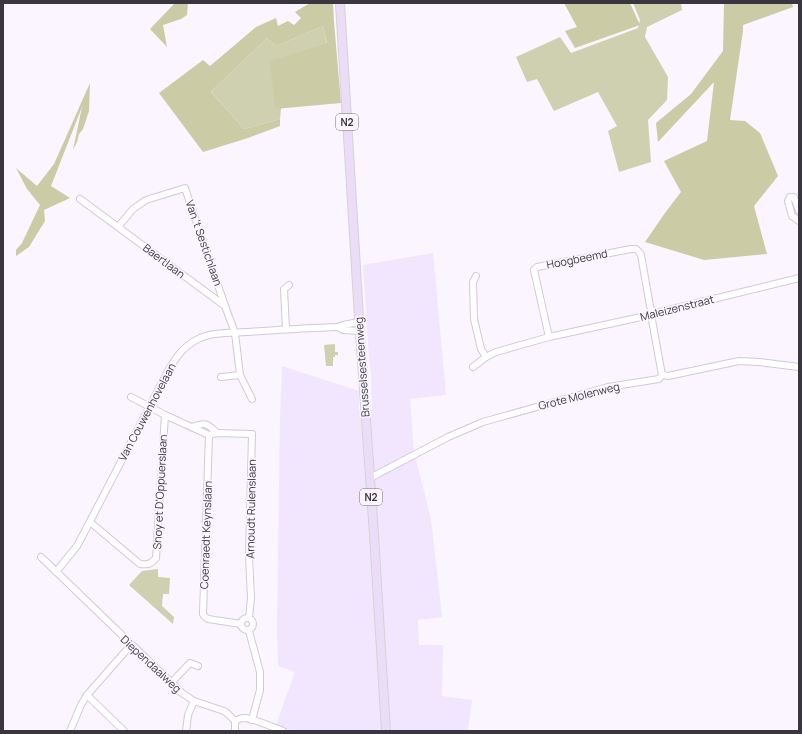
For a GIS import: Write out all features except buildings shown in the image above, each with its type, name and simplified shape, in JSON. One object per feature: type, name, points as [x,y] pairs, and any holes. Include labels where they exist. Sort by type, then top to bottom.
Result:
[{"type":"main road","name":"Brusselsesteenweg","points":[[340,3],[386,731]]},
{"type":"street","name":"Van 't Sestichlaan","points":[[118,227],[133,209],[146,200],[185,188],[225,306]]},
{"type":"street","points":[[799,211],[794,197],[790,197],[788,201],[792,216],[799,221]]},
{"type":"street","name":"Baertlaan","points":[[80,198],[225,306]]},
{"type":"street","name":"Hoogbeemd","points":[[548,337],[534,270],[537,267],[636,249],[640,255],[652,311],[651,316]]},
{"type":"street","points":[[476,276],[473,282],[474,319],[481,349],[486,357]]},
{"type":"street","name":"Maleizenstraat","points":[[473,367],[486,357],[496,352],[548,337],[651,316],[656,312],[799,278]]},
{"type":"street","points":[[286,329],[284,289],[289,285]]},
{"type":"street","points":[[225,306],[235,333],[240,375],[252,399]]},
{"type":"street","points":[[651,316],[662,375]]},
{"type":"street","name":"Van Couwenhovelaan","points":[[56,572],[77,546],[169,369],[178,354],[189,344],[199,338],[213,334],[338,327],[359,322]]},
{"type":"street","name":"Van Couwenhovelaan","points":[[338,327],[344,330],[360,331]]},
{"type":"street","name":"Grote Molenweg","points":[[370,478],[448,437],[483,422],[608,388],[659,379],[662,375],[668,376],[739,361],[799,367]]},
{"type":"street","points":[[221,377],[240,375]]},
{"type":"street","name":"Snoy et D'Oppuerslaan","points":[[131,397],[192,427]]},
{"type":"street","name":"Snoy et D'Oppuerslaan","points":[[90,522],[140,564],[151,564],[156,558],[165,415]]},
{"type":"street","name":"Arnoudt Rulenslaan","points":[[192,427],[205,424],[217,433]]},
{"type":"street","points":[[192,427],[209,435]]},
{"type":"street","name":"Arnoudt Rulenslaan","points":[[209,435],[217,433],[252,434],[249,556],[251,598],[249,618],[253,620],[254,624],[249,631],[260,672],[260,690],[252,720]]},
{"type":"street","name":"Coenraedt Keynslaan","points":[[209,435],[203,614],[208,618],[241,624]]},
{"type":"street","name":"Diependaalweg","points":[[41,557],[182,693],[194,702],[224,711],[235,721]]},
{"type":"street","points":[[249,618],[244,619],[241,624],[243,629],[249,631]]},
{"type":"street","points":[[70,731],[87,695],[131,645]]},
{"type":"street","points":[[171,683],[190,663],[198,666]]},
{"type":"street","points":[[87,695],[124,731]]},
{"type":"street","points":[[186,731],[188,715],[194,702]]},
{"type":"street","points":[[235,731],[235,721],[245,718],[283,731]]},
{"type":"shaded area","points":[[433,253],[446,395],[410,399],[414,452],[431,519],[442,617],[418,620],[419,645],[443,645],[442,696],[472,700],[468,731],[292,731],[276,725],[295,672],[278,666],[277,631],[282,366],[359,391],[359,411],[372,410],[371,374],[363,265]]},
{"type":"green space","points":[[175,3],[188,3],[187,15],[181,19],[163,25],[167,47],[150,29]]},
{"type":"green space","points":[[310,3],[333,3],[341,103],[275,109],[270,61],[327,43],[323,26],[276,46],[267,38],[211,92],[244,129],[280,119],[280,126],[203,152],[159,93],[203,60],[210,66],[256,27],[276,18],[278,26],[288,21],[294,25],[301,18],[295,12]]},
{"type":"green space","points":[[564,3],[630,3],[640,25],[575,48],[565,31],[577,27]]},
{"type":"green space","points":[[633,3],[681,3],[682,10],[647,27],[645,37],[668,77],[667,100],[648,120],[651,162],[619,172],[608,131],[617,126],[598,92],[554,111],[537,79],[527,82],[516,57],[560,37],[571,53],[638,28],[640,20]]},
{"type":"green space","points":[[724,3],[792,3],[793,7],[743,25],[730,120],[745,121],[760,133],[778,176],[754,206],[767,254],[704,260],[645,242],[681,192],[664,161],[707,141],[714,82],[658,142],[656,123],[691,94],[723,51]]},
{"type":"green space","points":[[323,26],[327,44],[281,109],[280,119],[244,129],[211,92],[267,38],[276,46]]},
{"type":"green space","points":[[90,83],[89,111],[83,129],[79,134],[73,150],[82,107],[51,186],[70,198],[44,210],[45,221],[29,247],[16,256],[16,250],[22,243],[40,205],[27,189],[16,168],[37,186],[54,164]]},
{"type":"green space","points":[[335,344],[335,352],[338,352],[338,355],[333,357],[333,366],[326,366],[324,345]]},
{"type":"green space","points":[[158,569],[158,577],[170,578],[169,594],[163,594],[162,606],[174,617],[173,624],[129,585],[142,571]]}]
